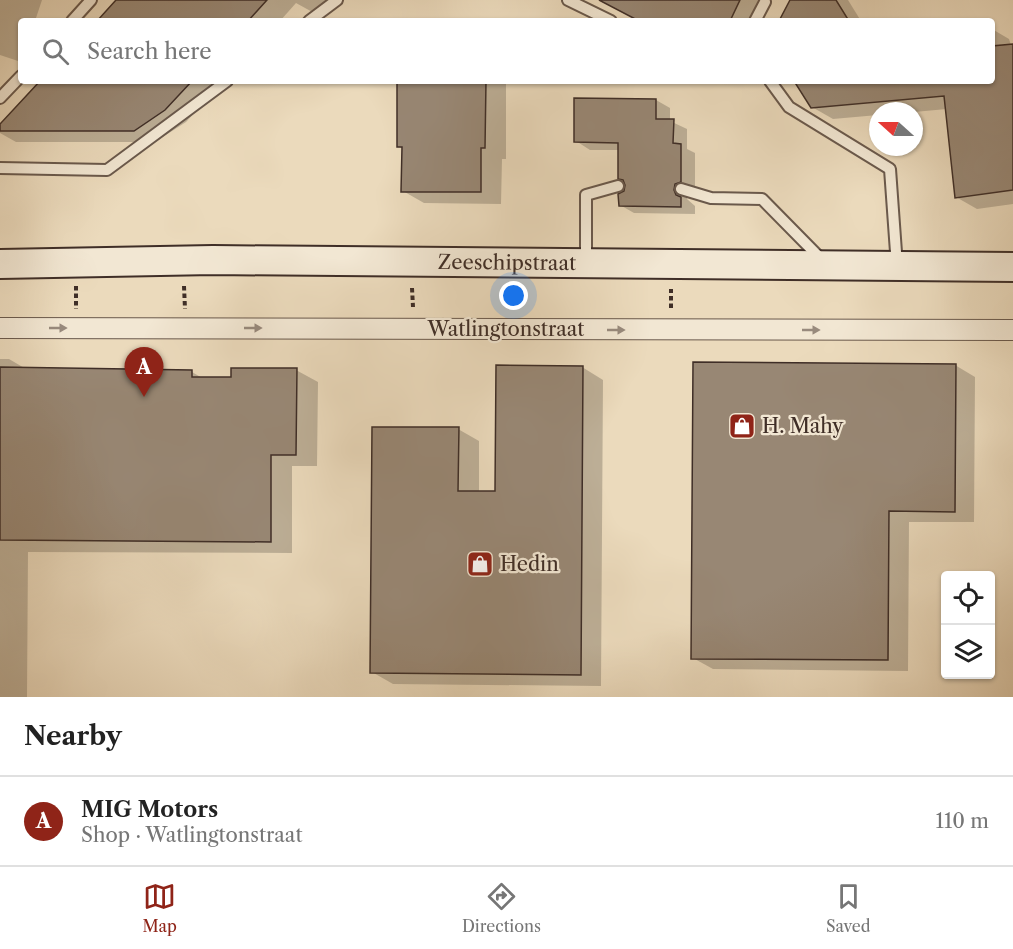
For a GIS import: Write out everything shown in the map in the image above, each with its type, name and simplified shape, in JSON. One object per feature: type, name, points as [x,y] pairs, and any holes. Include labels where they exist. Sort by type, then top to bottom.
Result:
[{"type":"main road","name":"Zeeschipstraat","points":[[0,264],[183,260],[1013,267]]},
{"type":"street","name":"Watlingtonstraat","points":[[0,328],[1013,330]]},
{"type":"lane","points":[[75,18],[91,0]]},
{"type":"lane","points":[[313,18],[337,0]]},
{"type":"lane","points":[[568,0],[605,18]]},
{"type":"lane","points":[[757,18],[765,2]]},
{"type":"lane","points":[[0,98],[18,79]]},
{"type":"lane","points":[[0,168],[107,170],[223,84]]},
{"type":"lane","points":[[772,84],[789,107],[890,169],[897,266]]},
{"type":"lane","points":[[586,264],[586,195],[618,186]]},
{"type":"lane","points":[[681,189],[711,198],[762,199],[827,266]]},
{"type":"path","points":[[183,260],[185,328]]},
{"type":"path","points":[[76,262],[76,328]]},
{"type":"path","points":[[411,262],[413,329]]},
{"type":"path","points":[[671,264],[671,330]]},
{"type":"building","points":[[116,0],[267,0],[251,18],[100,18]]},
{"type":"building","points":[[599,0],[740,0],[731,18],[633,18]]},
{"type":"building","points":[[790,0],[836,0],[847,18],[781,18]]},
{"type":"building","points":[[1013,44],[1013,190],[955,198],[944,96],[811,108],[796,84],[995,84],[995,46]]},
{"type":"building","points":[[37,84],[189,84],[165,110],[134,131],[0,131],[0,124]]},
{"type":"building","points":[[397,84],[486,84],[485,148],[481,148],[481,192],[401,192],[402,147],[397,147]]},
{"type":"building","points":[[574,98],[656,99],[656,119],[674,119],[673,143],[681,144],[681,182],[675,184],[674,190],[676,195],[681,197],[681,207],[619,206],[618,194],[624,191],[625,185],[623,180],[618,179],[618,143],[574,142]]},
{"type":"building","points":[[693,362],[956,364],[955,512],[889,511],[888,660],[691,659]]},
{"type":"building","points":[[496,365],[583,366],[581,675],[370,673],[372,427],[459,427],[458,491],[495,491]]},
{"type":"building","points":[[0,367],[192,370],[192,377],[231,377],[231,368],[297,368],[296,455],[271,455],[271,542],[0,540]]},
{"type":"place","name":"MIG Motors","points":[[144,397]]},
{"type":"place","name":"H. Mahy","points":[[742,426]]},
{"type":"place","name":"Hedin","points":[[480,564]]}]
